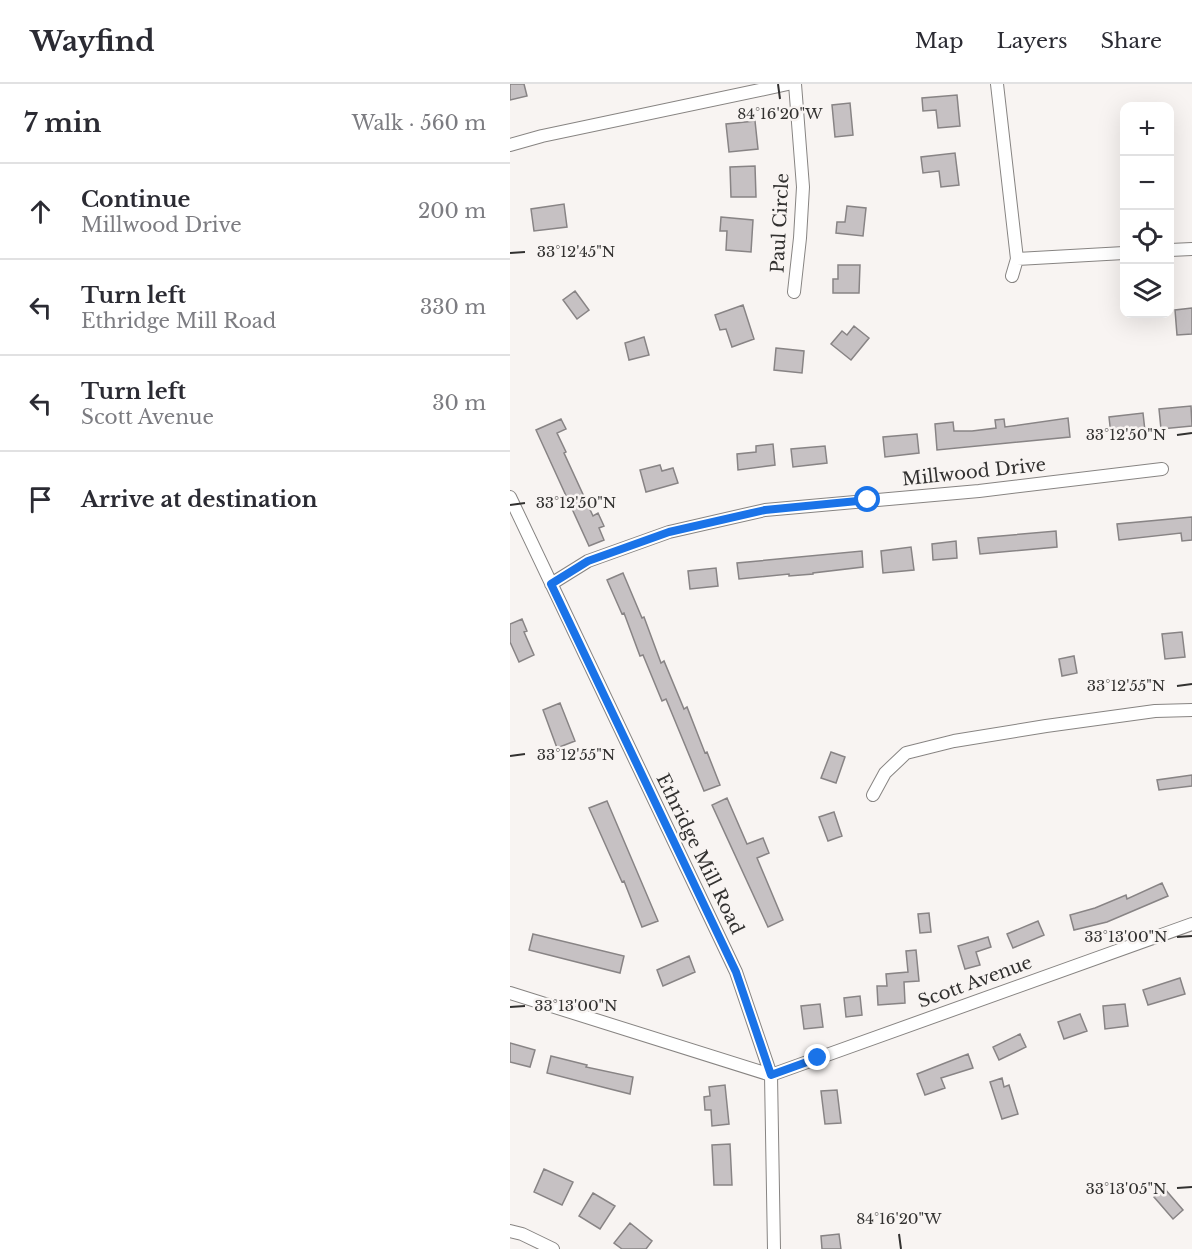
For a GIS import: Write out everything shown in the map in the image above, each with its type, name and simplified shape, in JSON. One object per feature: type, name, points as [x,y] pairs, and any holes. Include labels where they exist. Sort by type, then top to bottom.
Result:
[{"type":"street","points":[[510,146],[542,136],[788,84]]},
{"type":"street","name":"Paul Circle","points":[[794,292],[803,188],[795,84]]},
{"type":"street","points":[[997,84],[1017,259],[1012,276]]},
{"type":"street","points":[[1174,250],[1192,249]]},
{"type":"street","points":[[1017,259],[1120,253]]},
{"type":"street","name":"Millwood Drive","points":[[551,584],[588,561],[669,532],[765,510],[979,491],[1162,469]]},
{"type":"street","name":"Ethridge Mill Road","points":[[510,497],[736,972],[771,1075],[774,1249]]},
{"type":"street","points":[[873,795],[885,773],[906,753],[954,741],[1046,726],[1155,711],[1192,710]]},
{"type":"street","name":"Scott Avenue","points":[[771,1075],[1192,924]]},
{"type":"street","points":[[510,993],[771,1075]]},
{"type":"street","points":[[510,1231],[522,1234],[553,1249]]},
{"type":"building","points":[[510,84],[524,84],[527,96],[510,100]]},
{"type":"building","points":[[957,95],[960,126],[938,128],[936,110],[923,111],[922,98]]},
{"type":"building","points":[[850,103],[853,135],[835,137],[832,105]]},
{"type":"building","points":[[755,121],[758,149],[729,152],[726,124]]},
{"type":"building","points":[[955,153],[959,185],[941,187],[939,171],[923,173],[921,157]]},
{"type":"building","points":[[755,166],[756,197],[731,197],[730,167]]},
{"type":"building","points":[[564,204],[567,227],[534,231],[531,209]]},
{"type":"building","points":[[847,206],[866,208],[863,236],[836,233],[837,222],[845,222]]},
{"type":"building","points":[[721,217],[753,220],[751,252],[726,250],[727,231],[720,231]]},
{"type":"building","points":[[838,265],[860,265],[859,293],[833,293],[833,279],[838,279]]},
{"type":"building","points":[[575,291],[589,310],[577,319],[563,300]]},
{"type":"building","points":[[743,305],[754,339],[732,347],[726,329],[720,330],[715,315]]},
{"type":"building","points":[[1192,308],[1192,334],[1177,335],[1175,310]]},
{"type":"building","points":[[854,326],[869,338],[851,360],[831,344],[842,331],[847,335]]},
{"type":"building","points":[[644,337],[649,355],[629,360],[625,343]]},
{"type":"building","points":[[776,348],[804,351],[802,373],[774,370]]},
{"type":"building","points":[[1191,406],[1192,426],[1161,429],[1159,409]]},
{"type":"building","points":[[1143,413],[1145,431],[1111,435],[1109,417]]},
{"type":"building","points":[[1068,418],[1070,437],[937,450],[935,424],[953,422],[954,431],[972,431],[996,428],[995,420],[1004,419],[1005,427]]},
{"type":"building","points":[[561,419],[566,429],[557,433],[566,452],[564,453],[593,516],[598,513],[604,526],[599,528],[604,540],[589,546],[536,430]]},
{"type":"building","points":[[917,434],[919,453],[885,457],[883,437]]},
{"type":"building","points":[[773,444],[775,465],[738,470],[737,454],[756,452],[756,446]]},
{"type":"building","points":[[825,446],[827,463],[793,467],[791,449]]},
{"type":"building","points":[[660,465],[662,471],[673,468],[678,483],[646,492],[640,470]]},
{"type":"building","points":[[1192,517],[1192,540],[1182,541],[1181,533],[1119,540],[1117,524]]},
{"type":"building","points":[[1056,531],[1057,547],[980,554],[978,538]]},
{"type":"building","points":[[956,541],[957,558],[933,560],[932,544]]},
{"type":"building","points":[[911,547],[914,570],[883,573],[881,551]]},
{"type":"building","points":[[862,551],[863,567],[813,574],[739,579],[737,563]]},
{"type":"building","points":[[716,568],[718,586],[690,589],[688,571]]},
{"type":"building","points":[[623,573],[642,618],[644,617],[661,663],[664,661],[684,709],[687,707],[720,785],[704,791],[666,699],[662,701],[643,655],[640,656],[624,613],[622,614],[607,580]]},
{"type":"building","points":[[522,619],[527,631],[524,632],[534,655],[519,662],[510,642],[510,624]]},
{"type":"building","points":[[1182,632],[1185,657],[1165,659],[1162,634]]},
{"type":"building","points":[[1074,656],[1077,673],[1062,676],[1059,659]]},
{"type":"building","points":[[560,703],[575,741],[557,748],[543,710]]},
{"type":"building","points":[[831,752],[845,757],[836,783],[821,778]]},
{"type":"building","points":[[1192,775],[1192,786],[1159,790],[1157,780]]},
{"type":"building","points":[[727,798],[747,844],[763,838],[769,853],[757,858],[783,920],[768,927],[712,805]]},
{"type":"building","points":[[607,801],[658,921],[642,927],[624,881],[622,882],[589,808]]},
{"type":"building","points":[[834,812],[842,836],[828,841],[819,817]]},
{"type":"building","points":[[1162,883],[1168,896],[1107,922],[1074,930],[1070,915],[1095,908],[1126,895],[1127,899]]},
{"type":"building","points":[[929,913],[931,932],[920,933],[918,914]]},
{"type":"building","points":[[1038,921],[1044,935],[1013,948],[1007,934]]},
{"type":"building","points":[[533,934],[624,956],[620,973],[529,950]]},
{"type":"building","points":[[988,937],[991,947],[976,952],[980,965],[965,969],[958,946]]},
{"type":"building","points":[[916,950],[919,981],[904,982],[905,1003],[878,1005],[877,986],[887,986],[886,974],[908,972],[906,951]]},
{"type":"building","points":[[689,956],[695,972],[663,986],[657,970]]},
{"type":"building","points":[[1180,978],[1185,994],[1148,1005],[1143,990]]},
{"type":"building","points":[[860,996],[862,1015],[846,1017],[844,998]]},
{"type":"building","points":[[820,1004],[823,1027],[804,1029],[801,1006]]},
{"type":"building","points":[[1125,1004],[1128,1026],[1105,1029],[1103,1006]]},
{"type":"building","points":[[1080,1014],[1087,1031],[1064,1039],[1058,1022]]},
{"type":"building","points":[[1020,1034],[1026,1047],[999,1060],[993,1047]]},
{"type":"building","points":[[510,1043],[535,1050],[530,1067],[510,1062]]},
{"type":"building","points":[[968,1054],[973,1068],[941,1078],[945,1088],[925,1095],[917,1074]]},
{"type":"building","points":[[551,1056],[587,1065],[586,1067],[633,1077],[630,1094],[547,1073]]},
{"type":"building","points":[[1002,1078],[1004,1087],[1009,1085],[1018,1114],[1002,1119],[990,1082]]},
{"type":"building","points":[[725,1085],[729,1124],[712,1126],[711,1110],[705,1110],[704,1097],[710,1096],[709,1087]]},
{"type":"building","points":[[837,1090],[841,1123],[825,1124],[821,1091]]},
{"type":"building","points":[[730,1144],[732,1185],[714,1185],[712,1145]]},
{"type":"building","points":[[544,1169],[573,1182],[562,1205],[534,1192]]},
{"type":"building","points":[[1164,1188],[1183,1210],[1173,1219],[1154,1197]]},
{"type":"building","points":[[593,1193],[615,1206],[600,1229],[579,1216]]},
{"type":"building","points":[[630,1223],[652,1241],[646,1249],[622,1249],[614,1243]]},
{"type":"building","points":[[839,1234],[841,1249],[822,1249],[821,1236]]},
{"type":"route","points":[[818,1058],[771,1075],[736,972],[551,584],[588,561],[669,532],[765,510],[868,500]]}]
